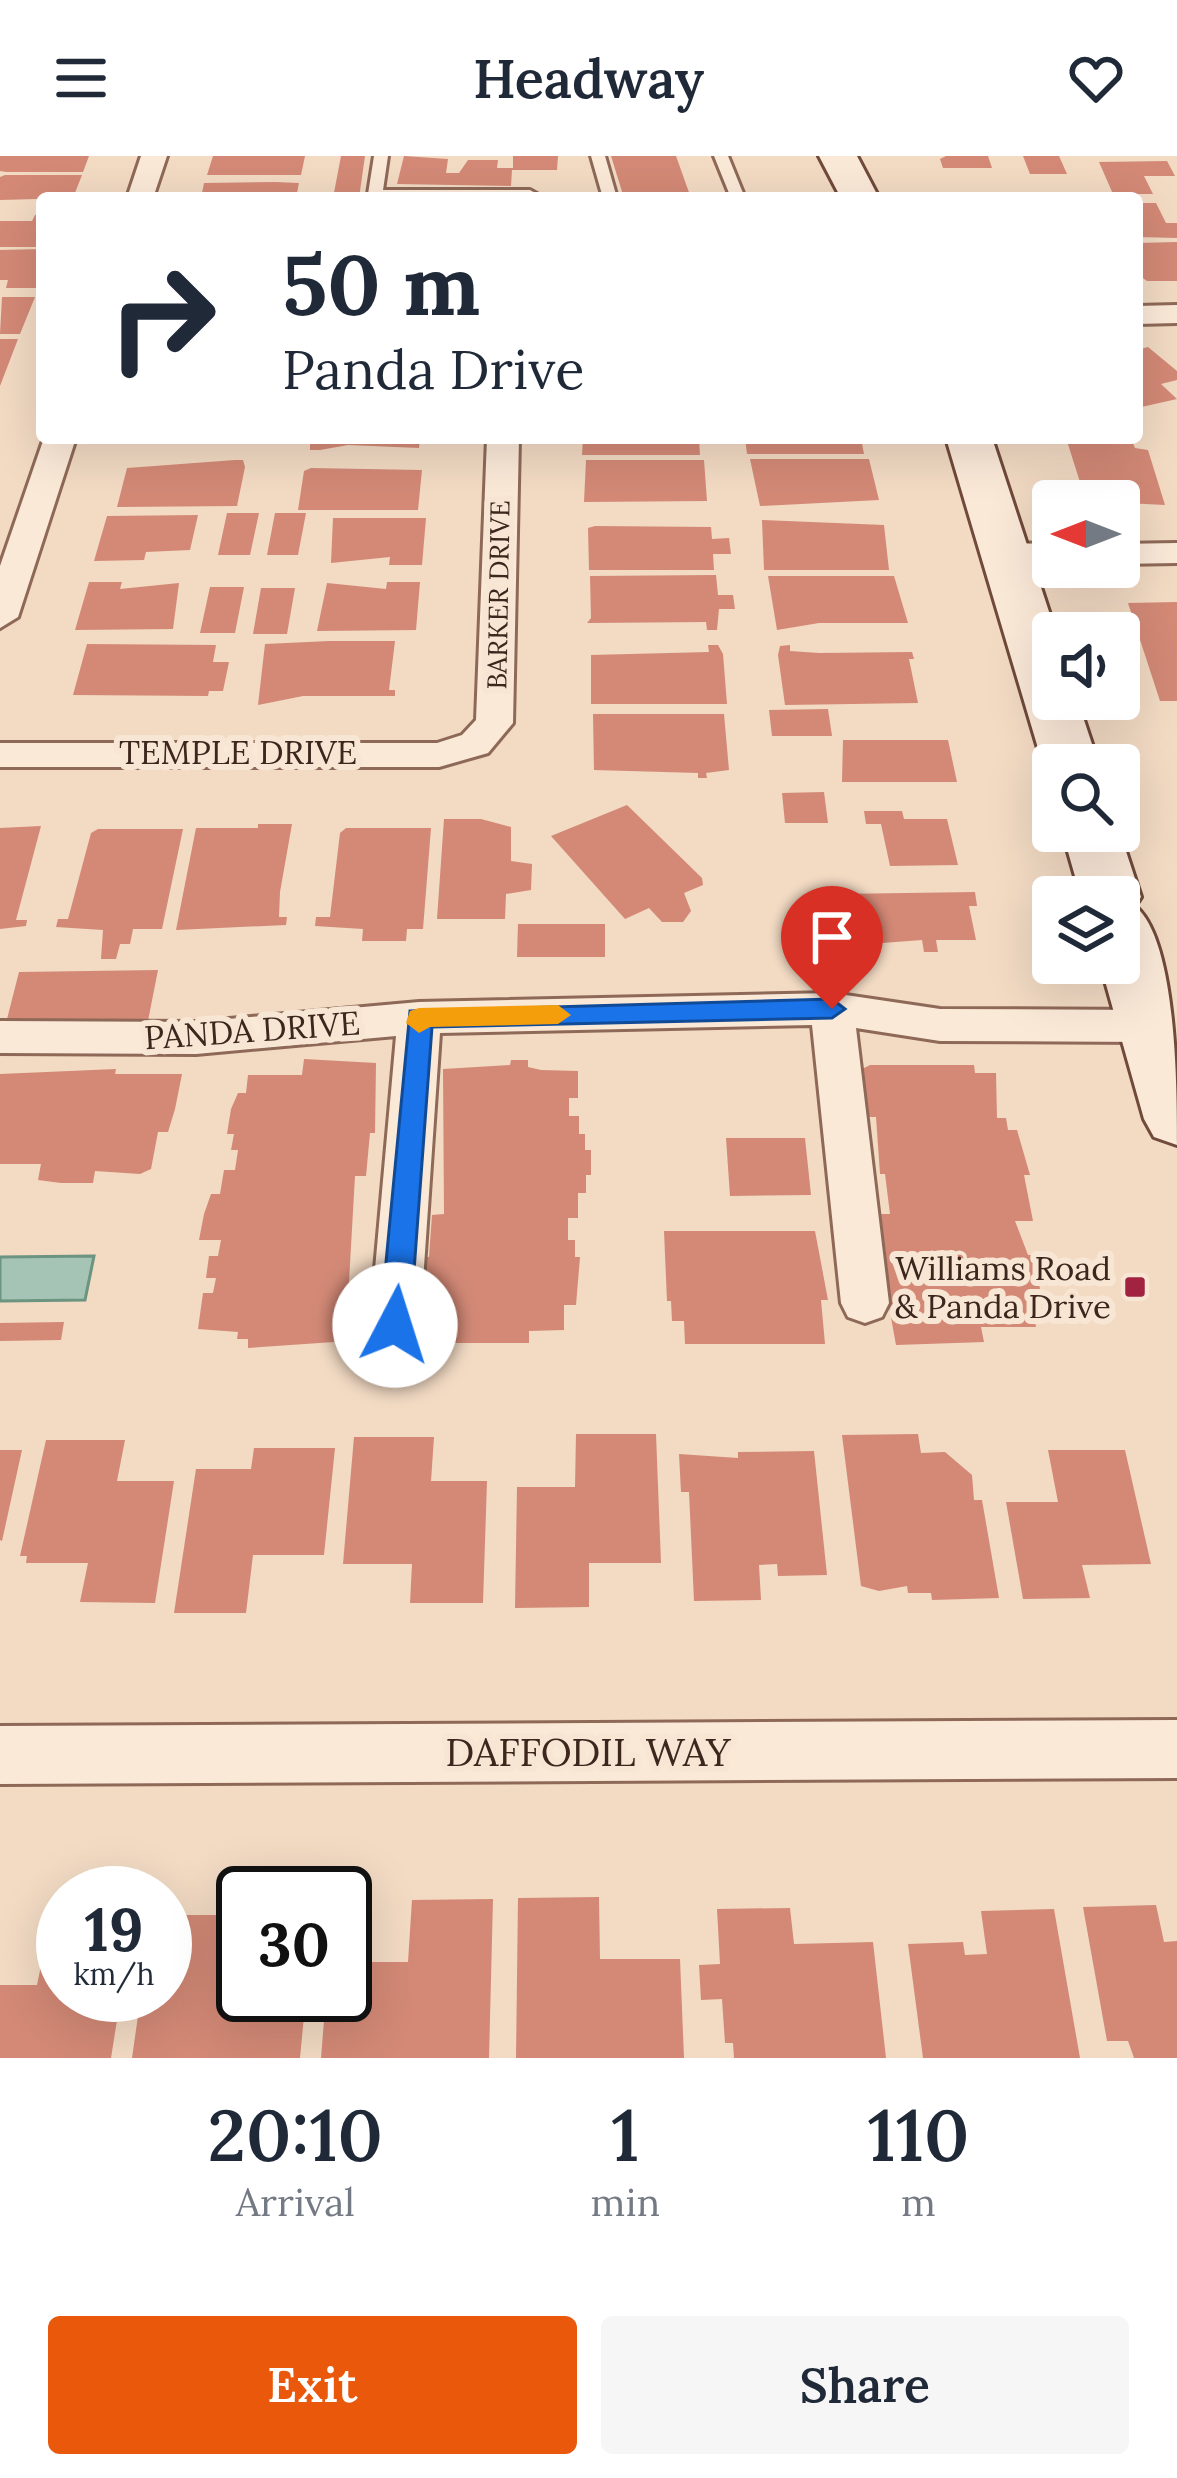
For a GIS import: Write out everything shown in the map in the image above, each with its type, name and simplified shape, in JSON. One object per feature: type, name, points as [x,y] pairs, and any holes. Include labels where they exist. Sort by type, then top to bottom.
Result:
[{"type":"street","points":[[142,192],[154,156]]},
{"type":"street","points":[[838,156],[857,192]]},
{"type":"street","points":[[1143,314],[1177,314]]},
{"type":"street","points":[[0,617],[58,444]]},
{"type":"street","name":"BARKER DRIVE","points":[[475,744],[494,723],[498,699],[493,659],[503,444]]},
{"type":"street","points":[[972,444],[1029,553],[1067,744]]},
{"type":"street","points":[[1140,554],[1177,554]]},
{"type":"street","name":"TEMPLE DRIVE","points":[[0,755],[440,755],[475,744]]},
{"type":"street","points":[[1137,984],[1177,1119]]},
{"type":"street","points":[[832,1009],[866,1304]]},
{"type":"street","name":"PANDA DRIVE","points":[[0,1037],[196,1038],[419,1018],[832,1009],[940,1025],[1150,1026]]},
{"type":"street","points":[[395,1325],[419,1018]]},
{"type":"street","name":"DAFFODIL WAY","points":[[0,1755],[1177,1749]]},
{"type":"lane","points":[[375,192],[381,156]]},
{"type":"lane","points":[[598,156],[608,192]]},
{"type":"lane","points":[[721,156],[736,192]]},
{"type":"shaded area","points":[[94,1256],[85,1300],[0,1301],[0,1257]]},
{"type":"building","points":[[0,156],[89,156],[83,172],[6,172],[0,171]]},
{"type":"building","points":[[213,156],[305,156],[301,175],[207,175]]},
{"type":"building","points":[[341,156],[365,156],[360,192],[334,192]]},
{"type":"building","points":[[404,156],[448,159],[446,173],[459,173],[468,160],[498,160],[497,168],[513,168],[513,156],[558,156],[557,170],[512,170],[511,186],[397,184]]},
{"type":"building","points":[[611,156],[676,156],[689,192],[622,192]]},
{"type":"building","points":[[988,156],[992,168],[943,168],[940,159]]},
{"type":"building","points":[[1023,156],[1059,156],[1067,174],[1030,174]]},
{"type":"building","points":[[1167,161],[1175,176],[1144,176],[1153,194],[1112,192],[1099,162]]},
{"type":"building","points":[[82,175],[75,192],[36,192],[36,199],[0,200],[0,177]]},
{"type":"building","points":[[204,183],[299,183],[297,192],[202,192]]},
{"type":"building","points":[[1143,203],[1156,203],[1166,223],[1177,223],[1177,238],[1143,237]]},
{"type":"building","points":[[36,215],[36,247],[0,247],[0,221],[32,221]]},
{"type":"building","points":[[1177,242],[1177,281],[1143,278],[1143,243]]},
{"type":"building","points":[[36,249],[36,288],[6,288],[8,280],[0,280],[0,250]]},
{"type":"building","points":[[2,297],[35,297],[20,334],[0,334]]},
{"type":"building","points":[[0,339],[18,339],[0,386]]},
{"type":"building","points":[[1148,347],[1177,371],[1177,380],[1161,384],[1177,399],[1143,407],[1143,348]]},
{"type":"building","points":[[310,444],[419,444],[419,448],[348,445],[310,450]]},
{"type":"building","points":[[583,444],[699,444],[700,455],[582,455]]},
{"type":"building","points":[[746,444],[862,444],[864,454],[747,454]]},
{"type":"building","points":[[1068,444],[1133,444],[1148,450],[1165,505],[1140,504],[1140,480],[1079,480]]},
{"type":"building","points":[[750,459],[869,459],[879,500],[760,506]]},
{"type":"building","points":[[243,460],[237,506],[117,507],[127,468]]},
{"type":"building","points":[[586,460],[704,460],[707,501],[584,502]]},
{"type":"building","points":[[422,470],[418,510],[298,510],[304,471]]},
{"type":"building","points":[[227,513],[259,513],[250,555],[218,555]]},
{"type":"building","points":[[275,513],[306,513],[298,555],[267,555]]},
{"type":"building","points":[[198,515],[190,550],[146,552],[144,560],[94,561],[107,516]]},
{"type":"building","points":[[333,518],[426,518],[422,565],[389,565],[390,557],[331,563]]},
{"type":"building","points":[[762,520],[884,525],[889,570],[764,570]]},
{"type":"building","points":[[711,527],[712,539],[729,538],[731,554],[713,554],[714,570],[589,570],[588,528]]},
{"type":"building","points":[[716,575],[718,595],[733,595],[735,609],[719,609],[717,630],[707,630],[706,622],[587,623],[591,618],[590,576]]},
{"type":"building","points":[[768,576],[894,576],[908,623],[819,623],[777,630]]},
{"type":"building","points":[[89,582],[122,582],[120,589],[179,583],[173,629],[75,630]]},
{"type":"building","points":[[387,582],[420,582],[416,630],[317,631],[327,583],[386,589]]},
{"type":"building","points":[[210,587],[244,587],[235,633],[200,633]]},
{"type":"building","points":[[261,588],[295,588],[287,634],[253,634]]},
{"type":"building","points":[[1177,602],[1177,701],[1160,701],[1140,640],[1140,612],[1131,612],[1128,603]]},
{"type":"building","points":[[395,641],[389,690],[395,690],[395,696],[303,696],[258,705],[265,644]]},
{"type":"building","points":[[87,644],[216,645],[213,662],[229,662],[223,691],[209,691],[208,696],[73,695]]},
{"type":"building","points":[[708,645],[718,645],[723,654],[727,704],[591,704],[591,655],[709,652]]},
{"type":"building","points":[[790,645],[790,651],[819,653],[912,652],[914,659],[909,659],[918,703],[785,705],[778,655],[780,646]]},
{"type":"building","points":[[828,709],[832,736],[772,736],[769,710]]},
{"type":"building","points":[[593,714],[724,714],[729,770],[698,778],[698,773],[594,770]]},
{"type":"building","points":[[843,740],[948,740],[957,782],[842,782]]},
{"type":"building","points":[[824,792],[828,823],[785,823],[782,793]]},
{"type":"building","points":[[627,805],[702,878],[703,885],[684,893],[691,911],[683,922],[662,922],[649,908],[625,919],[551,836]]},
{"type":"building","points":[[864,811],[902,811],[904,819],[947,819],[958,865],[890,866],[881,824],[866,824]]},
{"type":"building","points":[[444,819],[481,819],[511,827],[511,861],[532,864],[531,890],[506,894],[505,919],[437,919]]},
{"type":"building","points":[[258,824],[292,824],[280,892],[279,917],[287,917],[286,925],[176,930],[196,828],[258,828]]},
{"type":"building","points":[[41,826],[16,920],[27,920],[26,926],[0,929],[0,828]]},
{"type":"building","points":[[346,828],[431,828],[423,929],[407,929],[406,941],[362,941],[363,929],[315,926],[316,917],[330,917],[340,833]]},
{"type":"building","points":[[98,829],[183,829],[162,929],[133,929],[130,944],[120,944],[116,959],[101,959],[103,930],[56,927],[58,919],[68,919],[91,833]]},
{"type":"building","points":[[975,892],[977,906],[969,906],[976,940],[936,940],[938,952],[924,952],[922,940],[843,946],[837,894]]},
{"type":"building","points":[[518,924],[605,924],[605,957],[517,957]]},
{"type":"building","points":[[158,970],[147,1026],[5,1027],[19,972]]},
{"type":"building","points":[[304,1059],[376,1063],[375,1133],[370,1133],[366,1176],[355,1176],[346,1334],[335,1334],[334,1342],[248,1348],[248,1339],[237,1339],[238,1332],[198,1329],[203,1293],[213,1293],[216,1278],[206,1278],[209,1256],[218,1256],[221,1240],[199,1240],[204,1214],[211,1194],[220,1194],[224,1170],[235,1170],[238,1150],[231,1150],[234,1134],[227,1134],[231,1109],[238,1093],[246,1093],[248,1075],[302,1075]]},
{"type":"building","points":[[511,1060],[528,1060],[528,1067],[541,1070],[578,1071],[578,1098],[569,1098],[569,1116],[579,1116],[579,1134],[585,1134],[585,1150],[591,1150],[591,1175],[586,1175],[586,1193],[578,1193],[578,1218],[568,1218],[568,1240],[575,1240],[575,1257],[580,1257],[576,1305],[564,1305],[564,1330],[529,1331],[529,1343],[425,1343],[423,1257],[429,1257],[432,1215],[444,1214],[443,1069],[510,1065]]},
{"type":"building","points":[[870,1065],[974,1065],[975,1073],[996,1073],[997,1118],[1006,1118],[1008,1130],[1017,1130],[1030,1175],[1024,1175],[1033,1221],[1015,1221],[1028,1255],[1035,1255],[1042,1303],[1031,1303],[1036,1327],[981,1327],[984,1342],[896,1345],[880,1257],[886,1257],[879,1214],[890,1214],[885,1174],[880,1174],[876,1117],[866,1117],[860,1070]]},
{"type":"building","points":[[116,1069],[115,1074],[182,1074],[168,1132],[158,1132],[151,1169],[140,1174],[95,1171],[93,1183],[61,1183],[38,1180],[41,1164],[0,1164],[0,1074]]},
{"type":"building","points":[[726,1138],[805,1138],[811,1195],[730,1196]]},
{"type":"building","points":[[664,1231],[815,1231],[828,1300],[821,1300],[825,1344],[685,1344],[684,1321],[672,1321],[671,1301],[667,1301]]},
{"type":"building","points":[[64,1322],[61,1340],[0,1341],[0,1323]]},
{"type":"building","points":[[576,1434],[656,1434],[661,1563],[589,1563],[589,1607],[515,1608],[517,1487],[575,1487]]},
{"type":"building","points":[[918,1434],[921,1453],[945,1452],[972,1475],[974,1500],[982,1500],[999,1598],[932,1600],[931,1593],[908,1593],[907,1586],[879,1591],[861,1586],[842,1435]]},
{"type":"building","points":[[354,1437],[434,1437],[431,1481],[487,1481],[483,1603],[410,1603],[412,1564],[343,1564]]},
{"type":"building","points":[[46,1440],[125,1440],[117,1481],[174,1481],[155,1603],[80,1602],[88,1563],[26,1563],[27,1556],[20,1556]]},
{"type":"building","points":[[254,1448],[335,1448],[324,1555],[253,1555],[246,1613],[174,1613],[196,1469],[251,1469]]},
{"type":"building","points":[[0,1450],[22,1450],[2,1541],[0,1540]]},
{"type":"building","points":[[1048,1450],[1125,1450],[1151,1564],[1082,1565],[1090,1598],[1023,1599],[1006,1502],[1058,1502]]},
{"type":"building","points":[[814,1451],[827,1575],[778,1576],[777,1564],[759,1565],[761,1600],[694,1601],[689,1492],[681,1492],[679,1454],[738,1458],[738,1452]]},
{"type":"building","points":[[599,1897],[600,1959],[680,1959],[684,2058],[516,2058],[518,1898]]},
{"type":"building","points":[[493,1899],[489,2058],[321,2058],[324,2022],[372,2022],[372,1962],[408,1962],[412,1900]]},
{"type":"building","points":[[1156,1905],[1164,1942],[1177,1941],[1177,2058],[1134,2058],[1128,2041],[1107,2041],[1083,1907]]},
{"type":"building","points":[[790,1908],[794,1944],[873,1942],[886,2058],[734,2058],[733,2043],[725,2043],[722,1999],[701,2000],[699,1965],[720,1964],[717,1909]]},
{"type":"building","points":[[1054,1909],[1080,2058],[923,2058],[908,1944],[963,1942],[965,1955],[987,1954],[981,1911]]},
{"type":"building","points":[[192,1915],[216,1915],[216,2022],[303,2022],[300,2058],[132,2058],[137,2022],[192,2022]]},
{"type":"building","points":[[0,1985],[36,1985],[36,2022],[117,2022],[111,2058],[0,2058]]},
{"type":"slow traffic","points":[[419,1023],[419,1018],[558,1015]]},
{"type":"place","name":"Williams Road & Panda Drive","points":[[1135,1287]]},
{"type":"route","points":[[395,1325],[419,1018],[832,1009]]}]
